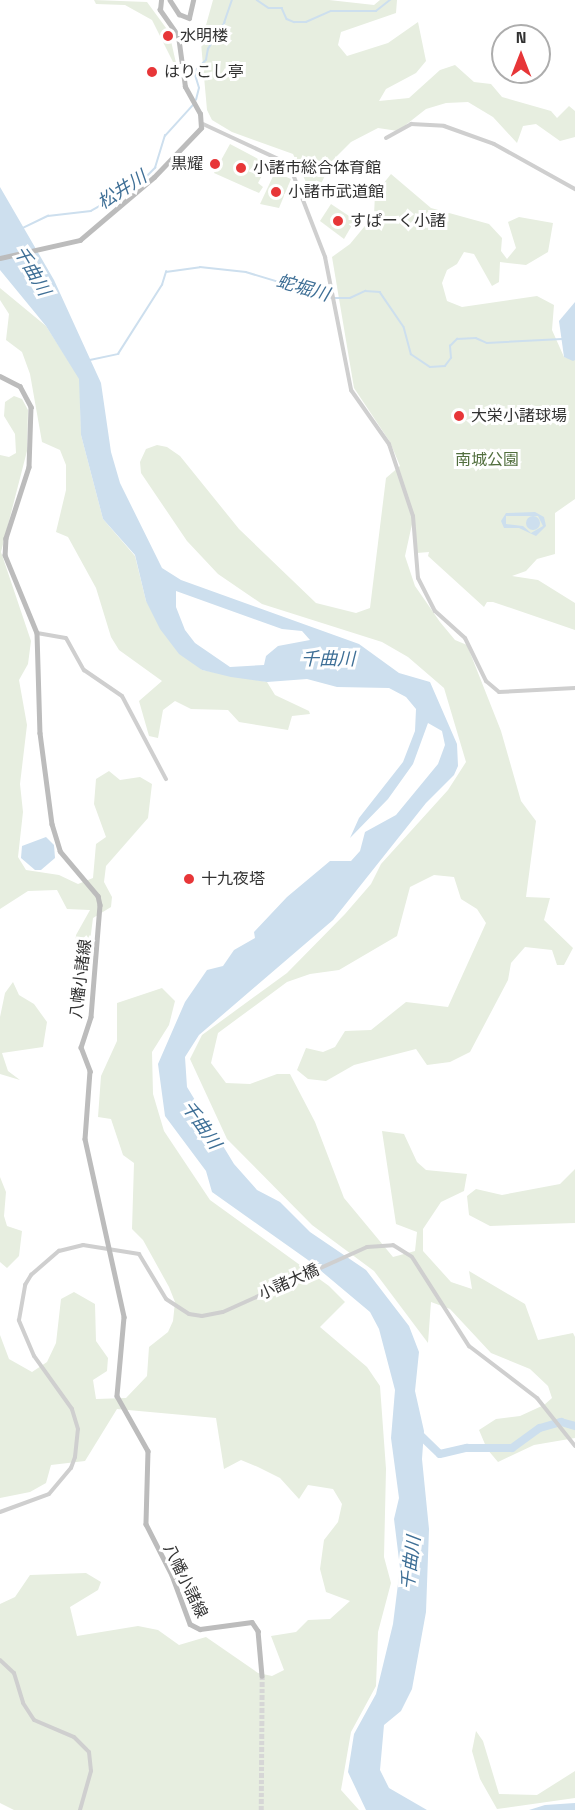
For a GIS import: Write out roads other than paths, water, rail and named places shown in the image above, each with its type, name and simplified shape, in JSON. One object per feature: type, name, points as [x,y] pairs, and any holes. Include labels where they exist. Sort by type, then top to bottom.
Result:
[{"type":"main road","points":[[0,258],[59,247],[80,240],[154,177],[203,124],[184,87],[178,36],[160,10],[161,0]]},
{"type":"main road","points":[[170,0],[179,14],[189,18],[193,0]]},
{"type":"main road","name":"八幡小諸線","points":[[0,376],[20,386],[31,407],[29,467],[6,538],[5,555],[37,633],[40,733],[52,824],[60,851],[98,896],[100,905],[91,1017],[81,1047],[90,1071],[85,1139],[124,1317],[123,1365],[117,1396],[148,1451],[145,1514],[149,1536],[172,1575],[192,1628],[248,1622],[256,1625],[262,1676]]},
{"type":"street","points":[[203,124],[289,164],[310,214],[333,294],[351,390],[389,444],[414,524],[413,548],[418,579],[435,611],[465,638],[486,681],[499,692],[575,688]]},
{"type":"street","points":[[386,138],[411,124],[444,126],[494,144],[575,189]]},
{"type":"street","points":[[37,633],[66,638],[84,670],[122,696],[166,779]]},
{"type":"street","name":"小諸大橋","points":[[109,1247],[139,1254],[166,1299],[196,1315],[216,1315],[382,1244],[408,1252],[469,1346],[542,1402],[575,1446]]},
{"type":"street","points":[[0,1512],[49,1494],[71,1468],[77,1446],[72,1409],[23,1335],[19,1320],[25,1286],[43,1263],[59,1251],[83,1245],[109,1247]]},
{"type":"street","points":[[0,1660],[14,1673],[23,1703],[34,1720],[74,1737],[89,1752],[91,1771],[80,1810]]},
{"type":"water","name":"千曲川","points":[[0,187],[54,280],[101,383],[111,452],[120,483],[162,568],[181,580],[359,644],[399,673],[430,682],[457,744],[458,766],[454,775],[426,803],[333,920],[199,1035],[185,1057],[187,1087],[234,1164],[257,1190],[280,1202],[310,1232],[366,1270],[409,1326],[419,1352],[415,1391],[424,1431],[422,1459],[429,1529],[426,1612],[412,1689],[401,1711],[384,1725],[380,1770],[389,1788],[427,1810],[366,1810],[348,1772],[354,1734],[376,1694],[393,1624],[400,1568],[394,1519],[399,1498],[391,1438],[395,1390],[379,1329],[370,1312],[308,1260],[212,1192],[206,1171],[165,1116],[158,1064],[185,1002],[207,970],[223,966],[234,950],[255,938],[254,932],[287,897],[330,861],[351,861],[360,851],[365,832],[396,815],[438,764],[445,745],[442,731],[428,723],[413,764],[388,799],[350,838],[359,818],[403,762],[415,731],[416,709],[406,697],[389,688],[337,687],[307,679],[267,682],[231,677],[202,670],[179,654],[160,629],[146,601],[135,555],[103,519],[81,435],[79,379],[46,326],[0,270]],"holes":[[[176,591],[282,629],[302,631],[310,640],[278,646],[266,656],[264,665],[230,667],[195,643],[185,630],[176,607]]]},
{"type":"water","points":[[575,302],[575,360],[573,361],[564,357],[559,321]]},
{"type":"water","points":[[535,512],[544,517],[546,526],[536,536],[519,528],[504,528],[501,521],[506,513]],"holes":[[[506,516],[538,516],[543,526],[531,533],[523,526],[506,524]]]},
{"type":"water","points":[[533,516],[538,518],[540,523],[538,528],[533,530],[528,528],[526,523],[528,518]]},
{"type":"water","points":[[46,837],[54,845],[55,858],[41,870],[35,870],[21,858],[22,846]]},
{"type":"water","points":[[575,1803],[575,1810],[529,1810],[545,1805]]},
{"type":"waterway","name":"松井川","points":[[196,100],[199,88],[194,72],[206,60],[208,49],[224,23],[232,0]]},
{"type":"waterway","name":"松井川","points":[[257,0],[269,8],[282,8],[287,19],[294,22],[306,22],[331,11],[376,11],[390,0]]},
{"type":"waterway","name":"松井川","points":[[23,228],[48,216],[91,211],[139,184],[155,168],[165,136],[194,104]]},
{"type":"waterway","name":"蛇堀川","points":[[90,360],[118,354],[162,285],[166,272],[200,267],[246,272],[332,298],[350,298],[365,291],[380,292],[404,327],[411,354],[430,367],[445,366],[451,358],[450,346],[457,339],[476,338],[487,343],[562,339]]},
{"type":"waterway","points":[[418,1433],[440,1454],[467,1448],[512,1448],[540,1428],[561,1422],[575,1426]]},
{"type":"tunnel","points":[[261,1810],[262,1676]]},
{"type":"place","name":"水明楼","points":[[168,36]]},
{"type":"place","name":"はりこし亭","points":[[152,72]]},
{"type":"place","name":"黒耀","points":[[215,164]]},
{"type":"place","name":"小諸市総合体育館","points":[[241,168]]},
{"type":"place","name":"小諸市武道館","points":[[276,192]]},
{"type":"place","name":"すぱーく小諸","points":[[338,221]]},
{"type":"place","name":"大栄小諸球場","points":[[459,416]]},
{"type":"place","name":"十九夜塔","points":[[189,879]]},
{"type":"park label","name":"南城公園","points":[[487,460]]}]
